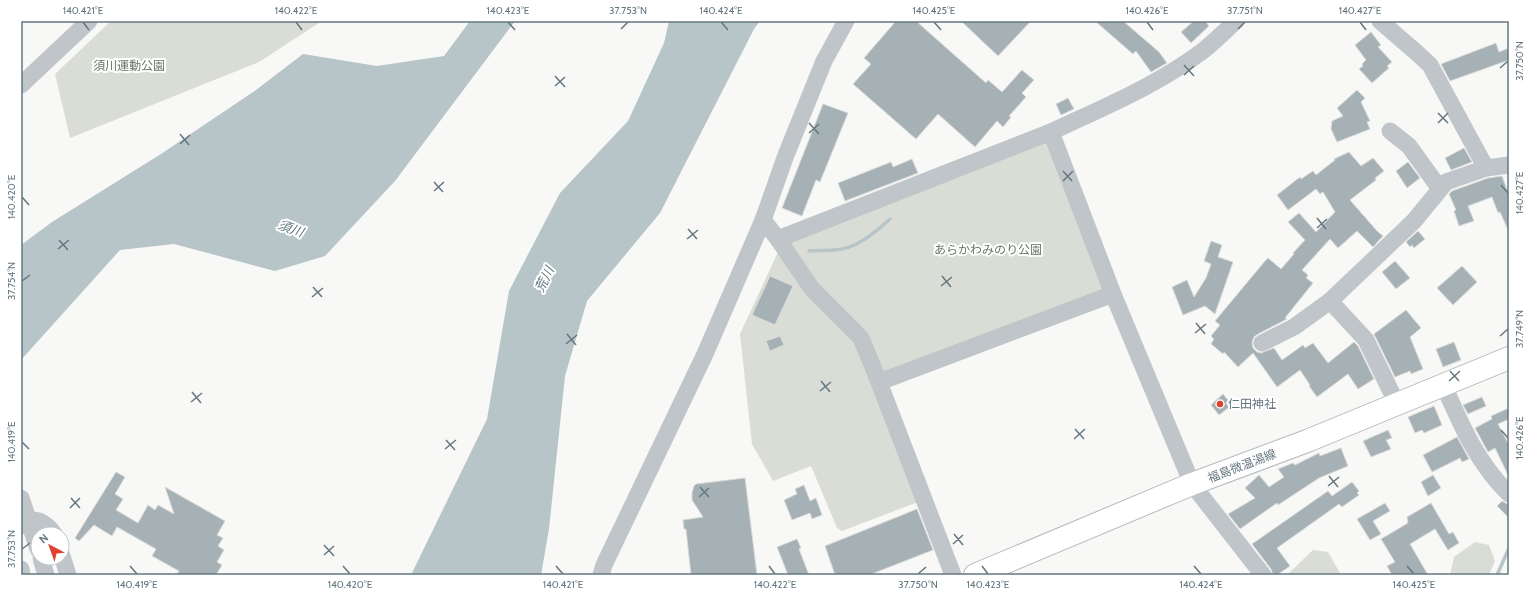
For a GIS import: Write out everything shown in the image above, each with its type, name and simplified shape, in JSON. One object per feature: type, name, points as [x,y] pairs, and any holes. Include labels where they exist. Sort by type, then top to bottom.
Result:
[{"type":"main road","name":"福島微温湯線","points":[[975,575],[1192,484],[1307,441],[1509,358]]},
{"type":"street","points":[[21,85],[89,21]]},
{"type":"street","points":[[600,575],[705,354],[763,220],[786,155],[824,60],[846,21]]},
{"type":"street","points":[[778,239],[1051,132],[1145,88],[1172,72],[1205,49],[1236,21]]},
{"type":"street","points":[[1380,21],[1430,65],[1486,168]]},
{"type":"street","points":[[1390,131],[1409,146],[1440,189]]},
{"type":"street","points":[[1051,132],[1113,294],[1192,484],[1263,575]]},
{"type":"street","points":[[1262,343],[1294,327],[1330,301],[1414,220],[1446,182],[1486,168],[1509,164]]},
{"type":"street","points":[[763,220],[778,239],[812,289],[861,338],[952,575]]},
{"type":"street","points":[[877,377],[882,381],[896,377],[1113,294]]},
{"type":"street","points":[[1330,301],[1366,340],[1397,404]]},
{"type":"street","points":[[1444,386],[1481,462],[1496,481],[1509,494]]},
{"type":"street","points":[[22,502],[25,524],[30,534]]},
{"type":"street","points":[[25,524],[34,520],[44,523],[47,526]]},
{"type":"street","points":[[21,569],[22,575]]},
{"type":"green space","name":"須川運動公園","points":[[111,21],[322,21],[259,62],[70,138],[55,74]]},
{"type":"green space","name":"あらかわみのり公園","points":[[1050,136],[1109,292],[883,377],[816,289],[783,242]]},
{"type":"green space","points":[[778,252],[857,340],[918,502],[842,531],[837,528],[811,466],[773,481],[752,444],[740,334]]},
{"type":"green space","points":[[1475,542],[1489,545],[1495,561],[1489,575],[1450,575],[1454,557]]},
{"type":"green space","points":[[1313,550],[1328,552],[1341,575],[1287,575]]},
{"type":"water","name":"須川","points":[[470,21],[515,21],[395,181],[325,256],[275,271],[174,244],[120,250],[21,360],[21,245],[52,222],[161,154],[256,90],[303,54],[377,66],[444,56]]},
{"type":"water","name":"荒川","points":[[669,21],[760,21],[754,29],[660,213],[587,301],[565,376],[549,529],[541,575],[411,575],[487,419],[509,291],[560,193],[628,121],[664,43]]},
{"type":"building","points":[[896,21],[916,21],[986,83],[988,80],[1002,92],[1022,70],[1034,80],[1022,93],[1026,97],[1009,116],[1011,117],[1003,127],[997,121],[975,147],[938,114],[916,139],[853,84],[871,64],[864,58]]},
{"type":"building","points":[[961,21],[1031,21],[998,56]]},
{"type":"building","points":[[1095,21],[1123,21],[1159,52],[1167,63],[1151,72],[1136,51],[1133,54]]},
{"type":"building","points":[[1194,21],[1205,21],[1209,26],[1191,43],[1181,32]]},
{"type":"building","points":[[1371,32],[1381,45],[1378,47],[1392,62],[1387,66],[1389,68],[1372,83],[1359,69],[1363,66],[1362,64],[1366,60],[1355,45]]},
{"type":"building","points":[[1496,43],[1499,52],[1509,48],[1509,60],[1450,81],[1441,64]]},
{"type":"building","points":[[1357,90],[1365,98],[1361,102],[1370,121],[1367,122],[1370,129],[1337,142],[1331,129],[1332,121],[1343,116],[1337,108]]},
{"type":"building","points":[[1068,98],[1074,109],[1061,115],[1056,104]]},
{"type":"building","points":[[823,104],[848,113],[820,182],[816,180],[802,216],[782,208]]},
{"type":"building","points":[[1464,148],[1472,162],[1451,170],[1445,158]]},
{"type":"building","points":[[1349,152],[1361,166],[1373,158],[1384,171],[1375,178],[1376,180],[1350,200],[1383,236],[1373,247],[1357,231],[1338,248],[1330,239],[1302,270],[1308,275],[1306,278],[1313,283],[1285,318],[1287,319],[1258,334],[1254,337],[1252,342],[1253,348],[1257,352],[1261,353],[1274,348],[1282,360],[1303,345],[1305,348],[1313,343],[1328,363],[1354,342],[1358,346],[1374,379],[1358,389],[1348,374],[1317,397],[1300,370],[1277,387],[1253,353],[1238,367],[1224,352],[1223,354],[1211,344],[1214,339],[1211,336],[1220,325],[1215,321],[1265,261],[1268,258],[1281,269],[1305,240],[1288,222],[1299,213],[1316,232],[1335,212],[1323,192],[1320,194],[1316,189],[1288,210],[1277,195],[1300,177],[1301,179],[1313,171],[1316,175],[1335,160],[1334,159]]},
{"type":"building","points":[[912,159],[918,173],[845,201],[838,183],[891,162],[893,167]]},
{"type":"building","points":[[1408,162],[1420,178],[1407,188],[1396,171]]},
{"type":"building","points":[[1502,176],[1509,195],[1509,232],[1500,212],[1498,213],[1492,197],[1468,206],[1474,221],[1459,226],[1454,211],[1456,210],[1449,194],[1452,191],[1488,178]]},
{"type":"building","points":[[1418,231],[1425,239],[1414,248],[1412,245],[1410,247],[1406,242]]},
{"type":"building","points":[[1211,241],[1222,245],[1218,257],[1233,262],[1215,314],[1205,306],[1183,315],[1172,287],[1187,280],[1194,297],[1206,278],[1211,264],[1204,261]]},
{"type":"building","points":[[1395,261],[1410,278],[1396,289],[1382,272]]},
{"type":"building","points":[[1462,266],[1477,282],[1453,305],[1437,288]]},
{"type":"building","points":[[770,276],[793,286],[775,325],[752,315]]},
{"type":"building","points":[[1406,310],[1421,328],[1410,337],[1423,369],[1411,374],[1410,371],[1395,377],[1374,334]]},
{"type":"building","points":[[780,336],[784,345],[770,351],[766,341]]},
{"type":"building","points":[[1454,342],[1461,360],[1443,367],[1436,349]]},
{"type":"building","points":[[1223,394],[1232,405],[1219,415],[1211,405]]},
{"type":"building","points":[[1482,397],[1486,406],[1468,414],[1463,405]]},
{"type":"building","points":[[1434,406],[1442,425],[1424,433],[1422,430],[1415,433],[1408,417]]},
{"type":"building","points":[[1509,408],[1509,419],[1498,424],[1509,445],[1509,477],[1495,448],[1488,452],[1475,428],[1492,419],[1491,416]]},
{"type":"building","points":[[1388,430],[1392,438],[1386,440],[1391,449],[1371,457],[1363,441]]},
{"type":"building","points":[[1457,437],[1469,459],[1462,462],[1460,458],[1432,472],[1423,455]]},
{"type":"building","points":[[1341,448],[1348,466],[1319,478],[1278,505],[1277,503],[1240,529],[1228,514],[1255,498],[1245,488],[1259,475],[1269,487],[1284,477],[1278,469],[1293,463],[1295,465],[1319,453],[1320,456]]},
{"type":"building","points":[[116,472],[125,477],[115,494],[123,499],[116,510],[138,523],[148,505],[155,510],[158,505],[174,514],[165,487],[225,521],[217,535],[223,538],[218,546],[224,550],[217,562],[222,565],[216,575],[176,575],[179,571],[152,556],[156,549],[117,527],[112,536],[94,525],[79,541],[75,538]]},
{"type":"building","points":[[1433,475],[1441,488],[1428,496],[1421,482]]},
{"type":"building","points":[[745,478],[757,575],[691,575],[686,529],[684,529],[683,520],[703,517],[692,500],[694,486],[696,484]]},
{"type":"building","points":[[1352,482],[1359,491],[1357,493],[1359,495],[1342,507],[1339,504],[1277,548],[1290,566],[1277,575],[1273,575],[1271,569],[1252,544],[1328,491],[1332,496]]},
{"type":"building","points":[[804,485],[810,501],[816,498],[822,515],[812,519],[810,513],[792,520],[784,500],[797,494],[795,489]]},
{"type":"building","points":[[1502,501],[1509,505],[1509,518],[1497,506]]},
{"type":"building","points":[[1385,503],[1390,511],[1373,521],[1381,534],[1370,540],[1357,519]]},
{"type":"building","points":[[1431,503],[1449,534],[1453,532],[1459,543],[1448,550],[1435,529],[1410,544],[1428,575],[1392,575],[1387,566],[1395,562],[1381,539],[1408,523],[1407,517]]},
{"type":"building","points":[[917,509],[933,550],[869,575],[835,575],[825,546]]},
{"type":"building","points":[[797,539],[801,548],[799,549],[809,575],[788,575],[777,547]]},
{"type":"waterway","points":[[809,251],[834,250],[850,247],[878,230],[890,219]]},
{"type":"waterway","points":[[1497,575],[1509,548]]},
{"type":"place","name":"仁田神社","points":[[1220,404]]}]
